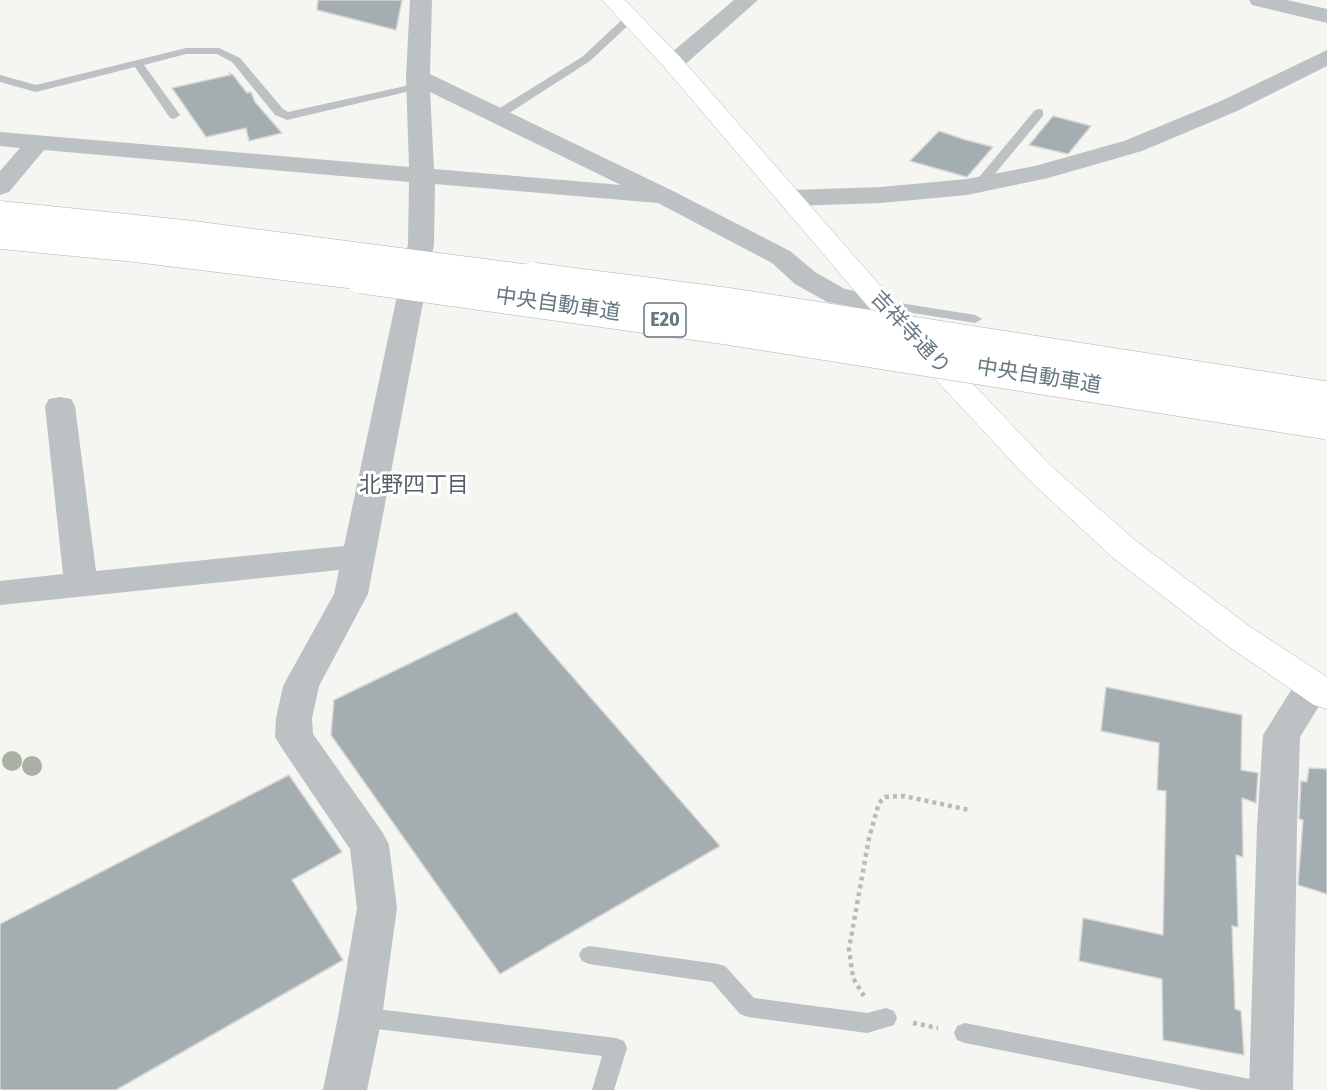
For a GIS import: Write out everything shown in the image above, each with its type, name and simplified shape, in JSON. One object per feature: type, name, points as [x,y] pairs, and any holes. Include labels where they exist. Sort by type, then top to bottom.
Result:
[{"type":"main road","name":"吉祥寺通り","points":[[612,0],[673,63],[881,304],[1040,473],[1124,549],[1237,635],[1320,691]]},
{"type":"main road","name":"中央自動車道","points":[[0,213],[196,234],[714,301],[1327,397]]},
{"type":"main road","name":"中央自動車道","points":[[0,237],[136,250],[428,286],[784,338],[1327,424]]},
{"type":"street","points":[[345,1090],[360,1017],[377,908],[369,844],[294,736],[294,718],[301,686],[351,594],[421,244],[422,177],[418,81],[421,0]]},
{"type":"street","points":[[673,63],[747,0]]},
{"type":"street","points":[[1260,0],[1325,11]]},
{"type":"street","points":[[790,198],[881,195],[979,185],[1039,173],[1132,146],[1229,106],[1327,57]]},
{"type":"street","points":[[418,81],[499,114],[664,196],[781,257],[805,278],[837,296],[881,304]]},
{"type":"street","points":[[0,139],[664,196]]},
{"type":"street","points":[[0,187],[37,143]]},
{"type":"street","points":[[60,406],[81,584]]},
{"type":"street","points":[[0,593],[360,556]]},
{"type":"street","points":[[1271,1090],[1277,826],[1282,735],[1320,691]]},
{"type":"lane","points":[[499,114],[586,59],[630,18]]},
{"type":"lane","points":[[0,78],[36,89],[186,51],[219,51],[236,60],[283,116],[418,81]]},
{"type":"lane","points":[[138,64],[174,115]]},
{"type":"lane","points":[[979,185],[1039,113]]},
{"type":"lane","points":[[881,304],[975,319]]},
{"type":"lane","points":[[589,955],[718,973],[748,1007],[867,1023],[886,1018]]},
{"type":"lane","points":[[360,1017],[615,1048],[603,1090]]},
{"type":"lane","points":[[965,1032],[1255,1090]]},
{"type":"path","points":[[965,1032],[886,1018],[867,1000],[853,978],[849,949],[869,838],[879,803],[885,797],[904,796],[969,810]]},
{"type":"building","points":[[318,0],[402,0],[396,30],[317,10]]},
{"type":"building","points":[[229,73],[247,93],[251,92],[255,102],[282,133],[249,141],[246,128],[206,137],[172,88],[230,75]]},
{"type":"building","points":[[1053,116],[1091,126],[1068,154],[1029,145]]},
{"type":"building","points":[[939,131],[993,147],[967,177],[910,161]]},
{"type":"building","points":[[516,612],[720,846],[500,974],[331,735],[334,700]]},
{"type":"building","points":[[1106,687],[1242,715],[1241,770],[1258,773],[1256,803],[1242,798],[1243,857],[1236,855],[1238,927],[1232,926],[1235,1009],[1241,1011],[1244,1055],[1163,1040],[1162,979],[1079,961],[1083,918],[1163,935],[1166,791],[1157,790],[1159,743],[1101,731]]},
{"type":"building","points":[[1309,768],[1327,769],[1327,894],[1298,885],[1303,820],[1299,819],[1301,781],[1307,782]]},
{"type":"building","points":[[289,775],[342,852],[292,880],[343,960],[116,1090],[0,1090],[0,924]]},
{"type":"district","name":"北野四丁目","points":[[414,486]]}]
